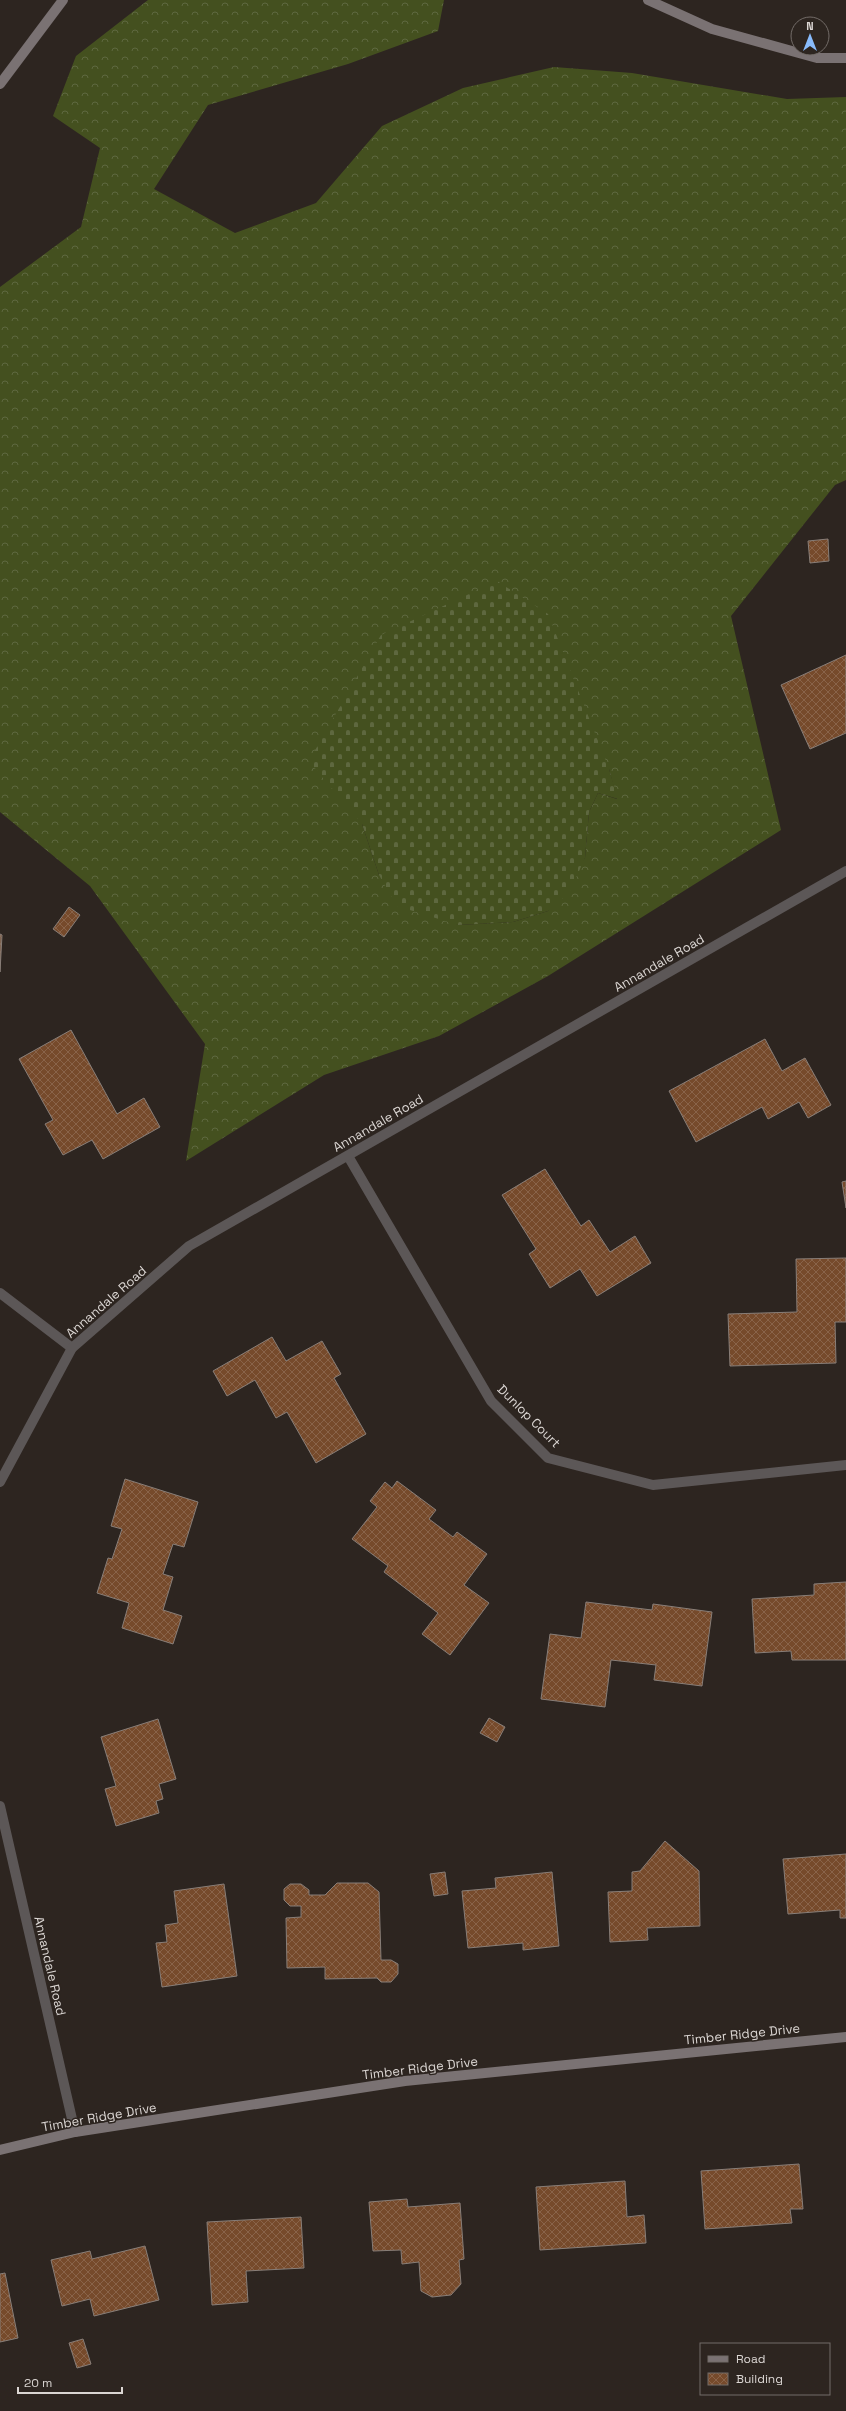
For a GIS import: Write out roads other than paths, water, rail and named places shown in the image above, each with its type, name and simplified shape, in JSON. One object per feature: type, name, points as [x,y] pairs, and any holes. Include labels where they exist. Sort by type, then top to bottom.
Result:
[{"type":"street","points":[[0,84],[63,0]]},
{"type":"street","points":[[648,0],[712,29],[817,58],[846,58]]},
{"type":"street","name":"Annandale Road","points":[[0,1482],[72,1348],[189,1246],[846,870]]},
{"type":"street","name":"Dunlop Court","points":[[348,1156],[491,1401],[548,1458],[653,1485],[846,1464]]},
{"type":"street","points":[[0,1293],[72,1348]]},
{"type":"street","name":"Annandale Road","points":[[0,1806],[76,2132]]},
{"type":"street","name":"Timber Ridge Drive","points":[[0,2150],[76,2132],[405,2081],[846,2037]]}]
